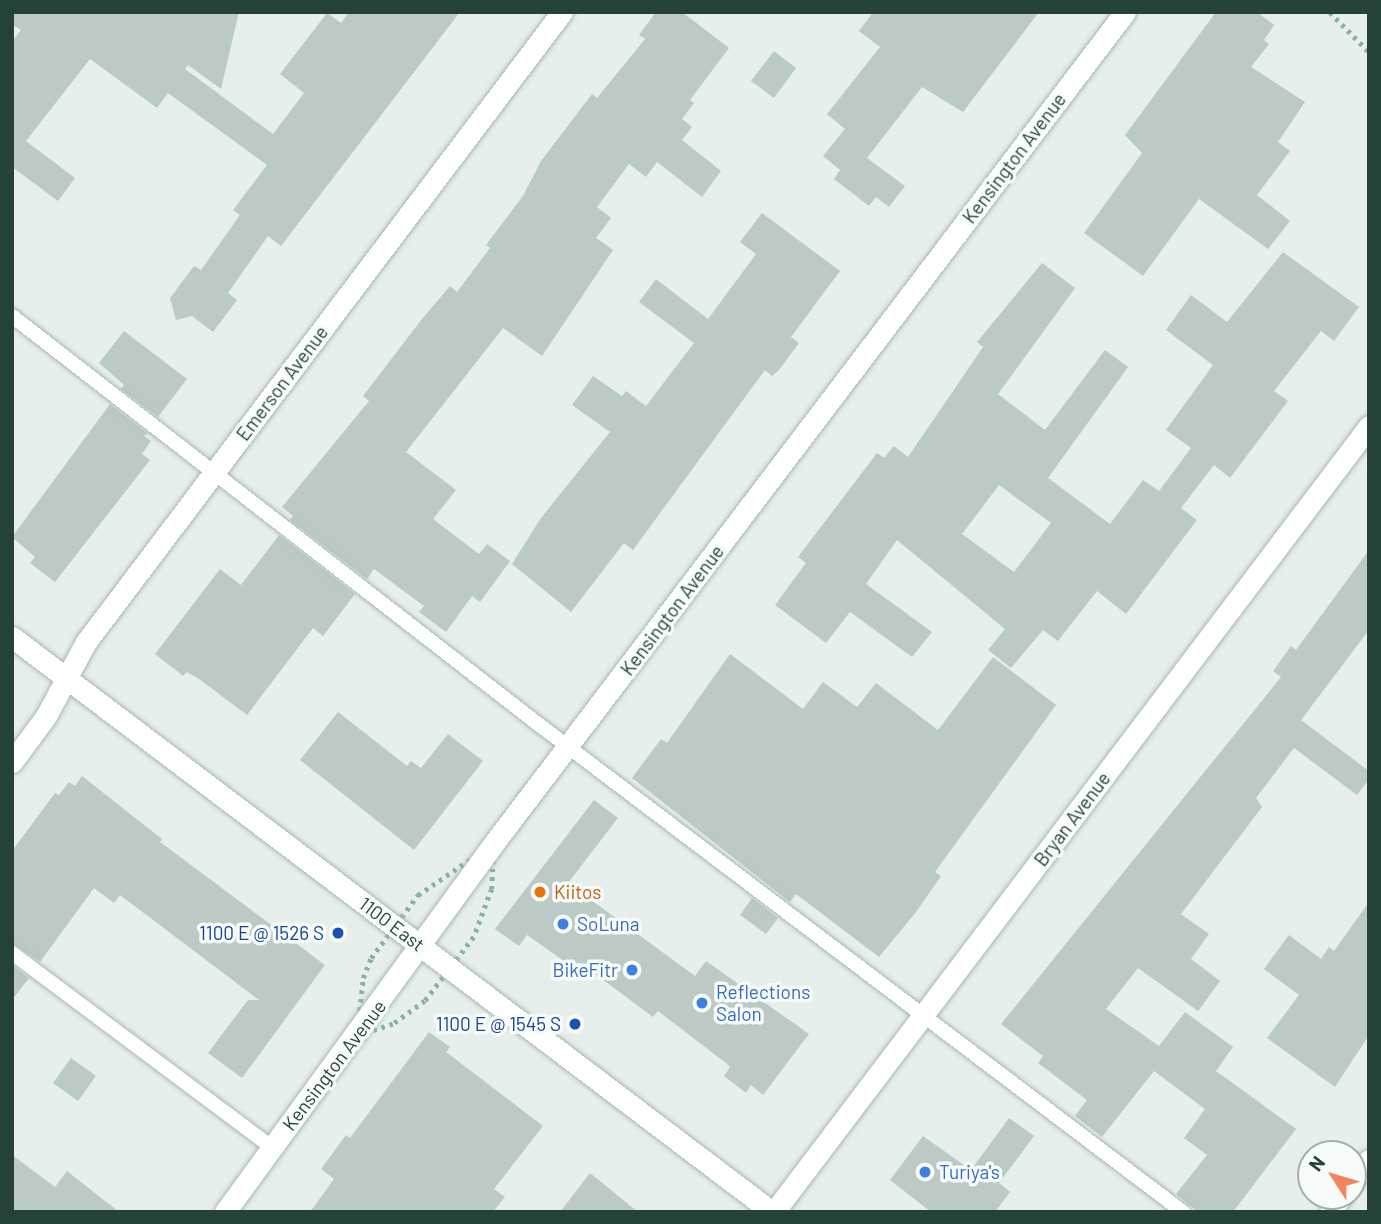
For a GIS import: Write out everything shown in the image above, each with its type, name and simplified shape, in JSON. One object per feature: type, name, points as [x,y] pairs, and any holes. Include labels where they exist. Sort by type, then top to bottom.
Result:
[{"type":"street","name":"Emerson Avenue","points":[[12,762],[46,716],[86,642],[562,12]]},
{"type":"street","name":"Kensington Avenue","points":[[225,1212],[568,746],[1125,12]]},
{"type":"street","name":"Bryan Avenue","points":[[773,1212],[1369,426]]},
{"type":"street","name":"1100 East","points":[[12,637],[773,1212]]},
{"type":"lane","points":[[12,316],[568,746],[1183,1212]]},
{"type":"lane","points":[[12,953],[273,1148]]},
{"type":"path","points":[[1330,12],[1369,52]]},
{"type":"building","points":[[12,12],[239,12],[221,89],[188,65],[185,69],[273,134],[304,93],[280,74],[327,13],[341,23],[349,12],[460,12],[281,246],[268,236],[228,293],[237,300],[213,332],[192,316],[176,320],[170,298],[194,266],[201,270],[240,215],[233,210],[267,165],[168,93],[157,108],[90,59],[26,141],[75,178],[58,201],[12,167],[12,42],[21,30],[12,24]]},
{"type":"building","points":[[656,12],[682,12],[729,48],[690,100],[694,103],[682,119],[692,127],[682,140],[721,171],[702,197],[657,162],[646,177],[629,164],[597,207],[611,218],[596,238],[613,250],[542,356],[503,328],[406,452],[456,490],[433,519],[479,554],[487,544],[510,561],[480,602],[472,596],[446,632],[419,612],[424,606],[374,569],[367,579],[290,520],[293,516],[282,507],[369,401],[363,396],[422,319],[450,286],[457,292],[490,248],[486,245],[523,196],[541,161],[592,94],[597,98],[645,39],[639,35]]},
{"type":"building","points":[[873,12],[1039,12],[963,112],[922,87],[867,158],[905,186],[889,207],[876,197],[869,206],[834,179],[840,170],[823,156],[845,129],[827,114],[880,47],[859,31]]},
{"type":"building","points":[[1216,12],[1257,12],[1274,25],[1264,40],[1269,44],[1251,67],[1305,102],[1278,142],[1290,151],[1257,195],[1290,221],[1268,249],[1199,199],[1143,276],[1084,233],[1142,153],[1125,135]]},
{"type":"building","points":[[774,51],[796,68],[774,98],[751,81]]},
{"type":"building","points":[[762,213],[840,271],[791,337],[799,343],[779,370],[772,376],[765,370],[633,550],[624,543],[571,612],[512,564],[541,518],[610,432],[572,405],[593,376],[622,396],[626,391],[646,406],[694,343],[639,302],[656,279],[708,319],[756,254],[740,242]]},
{"type":"building","points":[[1283,252],[1359,307],[1334,341],[1321,331],[1274,391],[1288,401],[1230,478],[1214,465],[1181,508],[1197,520],[1126,614],[1097,591],[1058,641],[1043,630],[1011,668],[988,650],[1005,629],[897,540],[866,584],[932,632],[912,657],[850,612],[826,643],[775,605],[806,563],[798,557],[877,453],[884,458],[894,446],[908,457],[983,347],[977,342],[1042,263],[1075,288],[998,394],[1045,430],[1105,350],[1128,367],[1048,478],[1110,524],[1143,480],[1159,491],[1191,448],[1166,430],[1213,365],[1166,330],[1191,295],[1227,322]],"holes":[[[999,485],[1051,523],[1014,572],[962,534]]]},
{"type":"building","points":[[124,331],[187,379],[158,417],[121,389],[124,385],[99,363]]},
{"type":"building","points":[[110,404],[147,433],[144,436],[151,441],[142,454],[150,460],[55,582],[30,563],[35,557],[12,537]]},
{"type":"building","points":[[279,535],[355,594],[323,636],[313,628],[247,715],[199,679],[187,672],[183,676],[155,654],[220,569],[241,585]]},
{"type":"building","points":[[1369,550],[1369,630],[1301,720],[1369,771],[1369,779],[1357,795],[1294,748],[1256,798],[1262,807],[1181,914],[1209,934],[1191,959],[1220,981],[1198,1011],[1138,968],[1106,1009],[1159,1046],[1185,1012],[1233,1047],[1216,1071],[1296,1129],[1233,1212],[1198,1212],[1176,1194],[1207,1155],[1184,1138],[1205,1109],[1154,1071],[1102,1137],[1075,1116],[1087,1100],[1038,1063],[1043,1056],[1001,1024],[1281,677],[1273,671],[1291,646],[1296,650]]},
{"type":"building","points":[[730,654],[803,709],[823,682],[857,707],[876,683],[938,730],[993,657],[1056,705],[935,872],[941,876],[916,912],[879,957],[796,894],[790,902],[632,778],[661,739],[667,743]]},
{"type":"building","points":[[338,712],[407,766],[411,761],[421,768],[448,734],[483,761],[414,850],[300,760]]},
{"type":"building","points":[[82,776],[162,839],[160,842],[325,965],[242,1078],[208,1053],[248,1000],[259,1000],[120,895],[114,903],[94,888],[40,962],[12,943],[12,851],[55,793],[59,795],[69,782],[75,786]]},
{"type":"building","points":[[594,800],[618,818],[568,883],[695,976],[706,961],[809,1034],[763,1095],[751,1085],[746,1093],[724,1076],[730,1067],[726,1063],[658,1011],[653,1017],[579,962],[574,968],[527,935],[519,946],[495,929]]},
{"type":"building","points":[[752,898],[778,918],[766,934],[740,915]]},
{"type":"building","points":[[1369,902],[1369,1035],[1335,1087],[1267,1038],[1299,995],[1264,969],[1289,935],[1321,959],[1329,947],[1334,951]]},
{"type":"building","points":[[12,965],[29,978],[12,1000]]},
{"type":"building","points":[[429,1032],[450,1047],[446,1052],[543,1126],[494,1189],[505,1197],[493,1212],[310,1212],[334,1179],[321,1169],[346,1135],[350,1138]]},
{"type":"building","points":[[71,1058],[96,1076],[78,1101],[53,1083]]},
{"type":"building","points":[[1009,1118],[1034,1136],[999,1183],[1010,1192],[995,1212],[931,1212],[890,1180],[923,1136],[971,1170]]},
{"type":"building","points":[[12,1155],[55,1187],[67,1171],[119,1212],[12,1212]]},
{"type":"building","points":[[590,1173],[638,1212],[560,1212]]},
{"type":"place","name":"Kiitos","points":[[540,892]]},
{"type":"place","name":"SoLuna","points":[[563,924]]},
{"type":"place","name":"1100 E @ 1526 S","points":[[338,933]]},
{"type":"place","name":"BikeFitr","points":[[632,970]]},
{"type":"place","name":"Reflections Salon","points":[[702,1003]]},
{"type":"place","name":"1100 E @ 1545 S","points":[[575,1024]]},
{"type":"place","name":"Turiya's","points":[[925,1172]]}]
